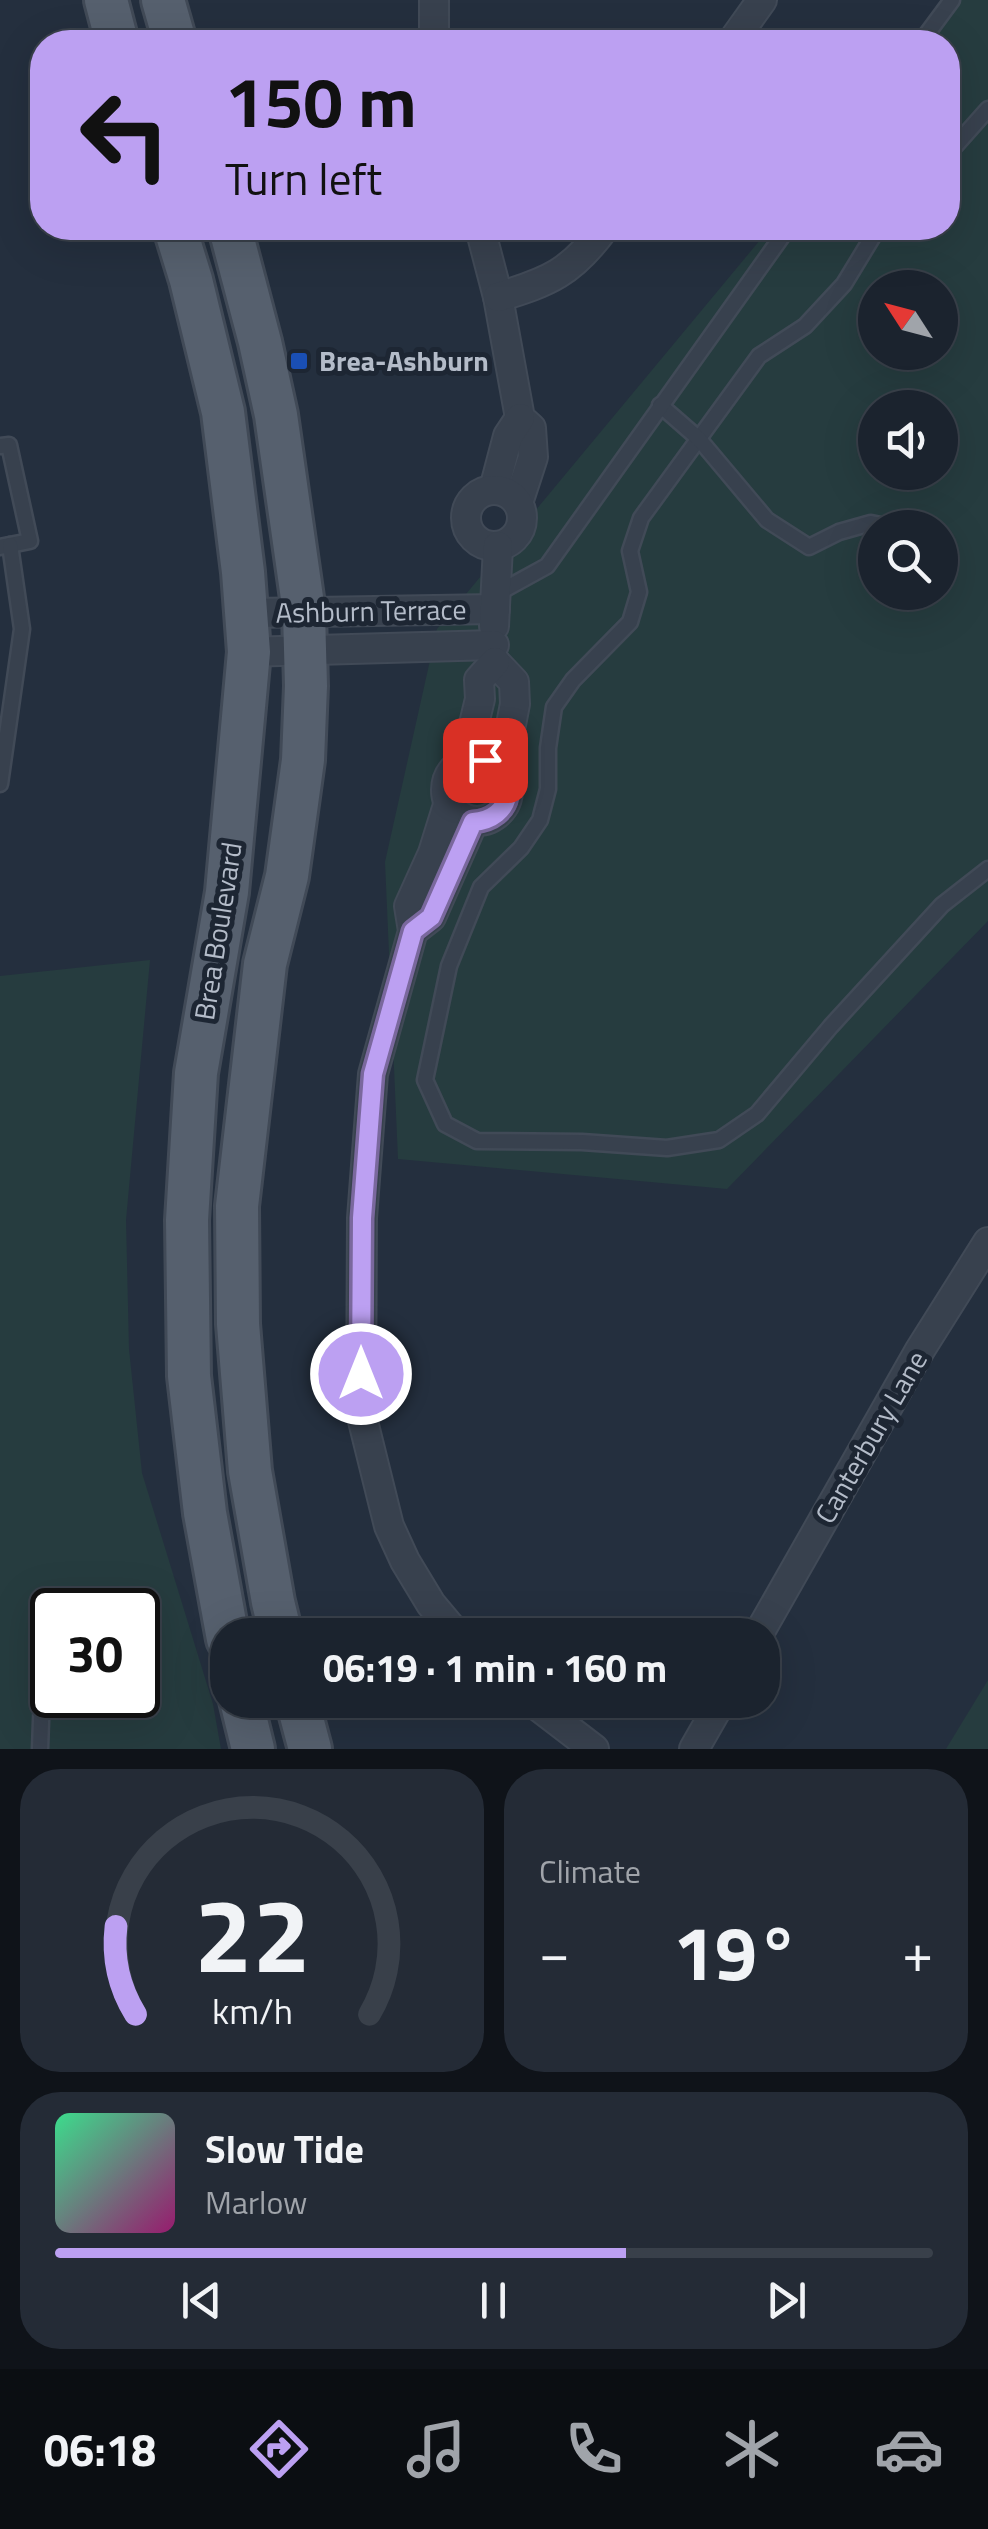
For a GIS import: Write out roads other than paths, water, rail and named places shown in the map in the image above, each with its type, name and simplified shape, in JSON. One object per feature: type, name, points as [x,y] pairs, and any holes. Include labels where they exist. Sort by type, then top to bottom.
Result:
[{"type":"main road","points":[[106,0],[114,30]]},
{"type":"main road","points":[[163,0],[172,30]]},
{"type":"main road","name":"Brea Boulevard","points":[[179,240],[223,412],[248,633],[228,892],[196,1073],[187,1220],[188,1376],[205,1513],[224,1618]]},
{"type":"main road","name":"Brea Boulevard","points":[[233,240],[276,415],[304,631],[306,686],[303,760],[287,876],[266,964],[237,1206],[238,1324],[250,1471],[277,1618]]},
{"type":"main road","points":[[245,1718],[253,1749]]},
{"type":"main road","points":[[302,1718],[310,1749]]},
{"type":"street","points":[[434,0],[434,30]]},
{"type":"street","points":[[741,30],[762,0]]},
{"type":"street","points":[[483,240],[520,418],[531,428],[533,457],[506,496]]},
{"type":"street","points":[[498,297],[559,274],[580,258],[594,240]]},
{"type":"street","points":[[476,496],[506,496],[522,512],[519,531],[512,540],[488,546],[473,538],[466,512],[476,496]]},
{"type":"street","points":[[443,1618],[406,1562],[389,1526],[361,1413],[362,1218],[373,1074],[413,931],[409,906],[433,853],[448,805],[446,784],[450,774],[464,762],[480,699],[479,680],[494,654],[498,546]]},
{"type":"street","name":"Ashburn Terrace","points":[[248,633],[304,631],[495,602]]},
{"type":"street","name":"Ashburn Terrace","points":[[248,633],[304,631],[494,654]]},
{"type":"street","points":[[494,654],[514,682],[515,704],[502,772]]},
{"type":"street","points":[[448,805],[454,813],[473,822],[493,817],[501,810],[508,791],[502,772],[485,760],[464,762]]},
{"type":"street","points":[[413,931],[431,917],[473,822]]},
{"type":"street","name":"Canterbury Lane","points":[[768,1618],[920,1350],[988,1242]]},
{"type":"street","points":[[554,1718],[594,1749]]},
{"type":"street","points":[[694,1749],[712,1718]]},
{"type":"lane","points":[[930,30],[952,0]]},
{"type":"lane","points":[[960,140],[988,109]]},
{"type":"lane","points":[[495,602],[547,566],[779,240]]},
{"type":"lane","points":[[871,240],[844,284],[805,326],[759,356],[640,518],[630,552],[639,592],[630,622],[573,680],[554,707],[548,789],[540,820],[521,848],[481,888],[449,966],[425,1080],[445,1124],[478,1141],[667,1148],[720,1140],[756,1114],[942,904],[988,869]]},
{"type":"lane","points":[[660,405],[699,439],[767,520],[809,546],[858,527]]},
{"type":"lane","points":[[0,446],[9,445],[30,541],[5,546],[22,629],[0,784]]},
{"type":"lane","points":[[40,1749],[41,1718]]},
{"type":"place","name":"Brea-Ashburn","points":[[299,361]]}]
